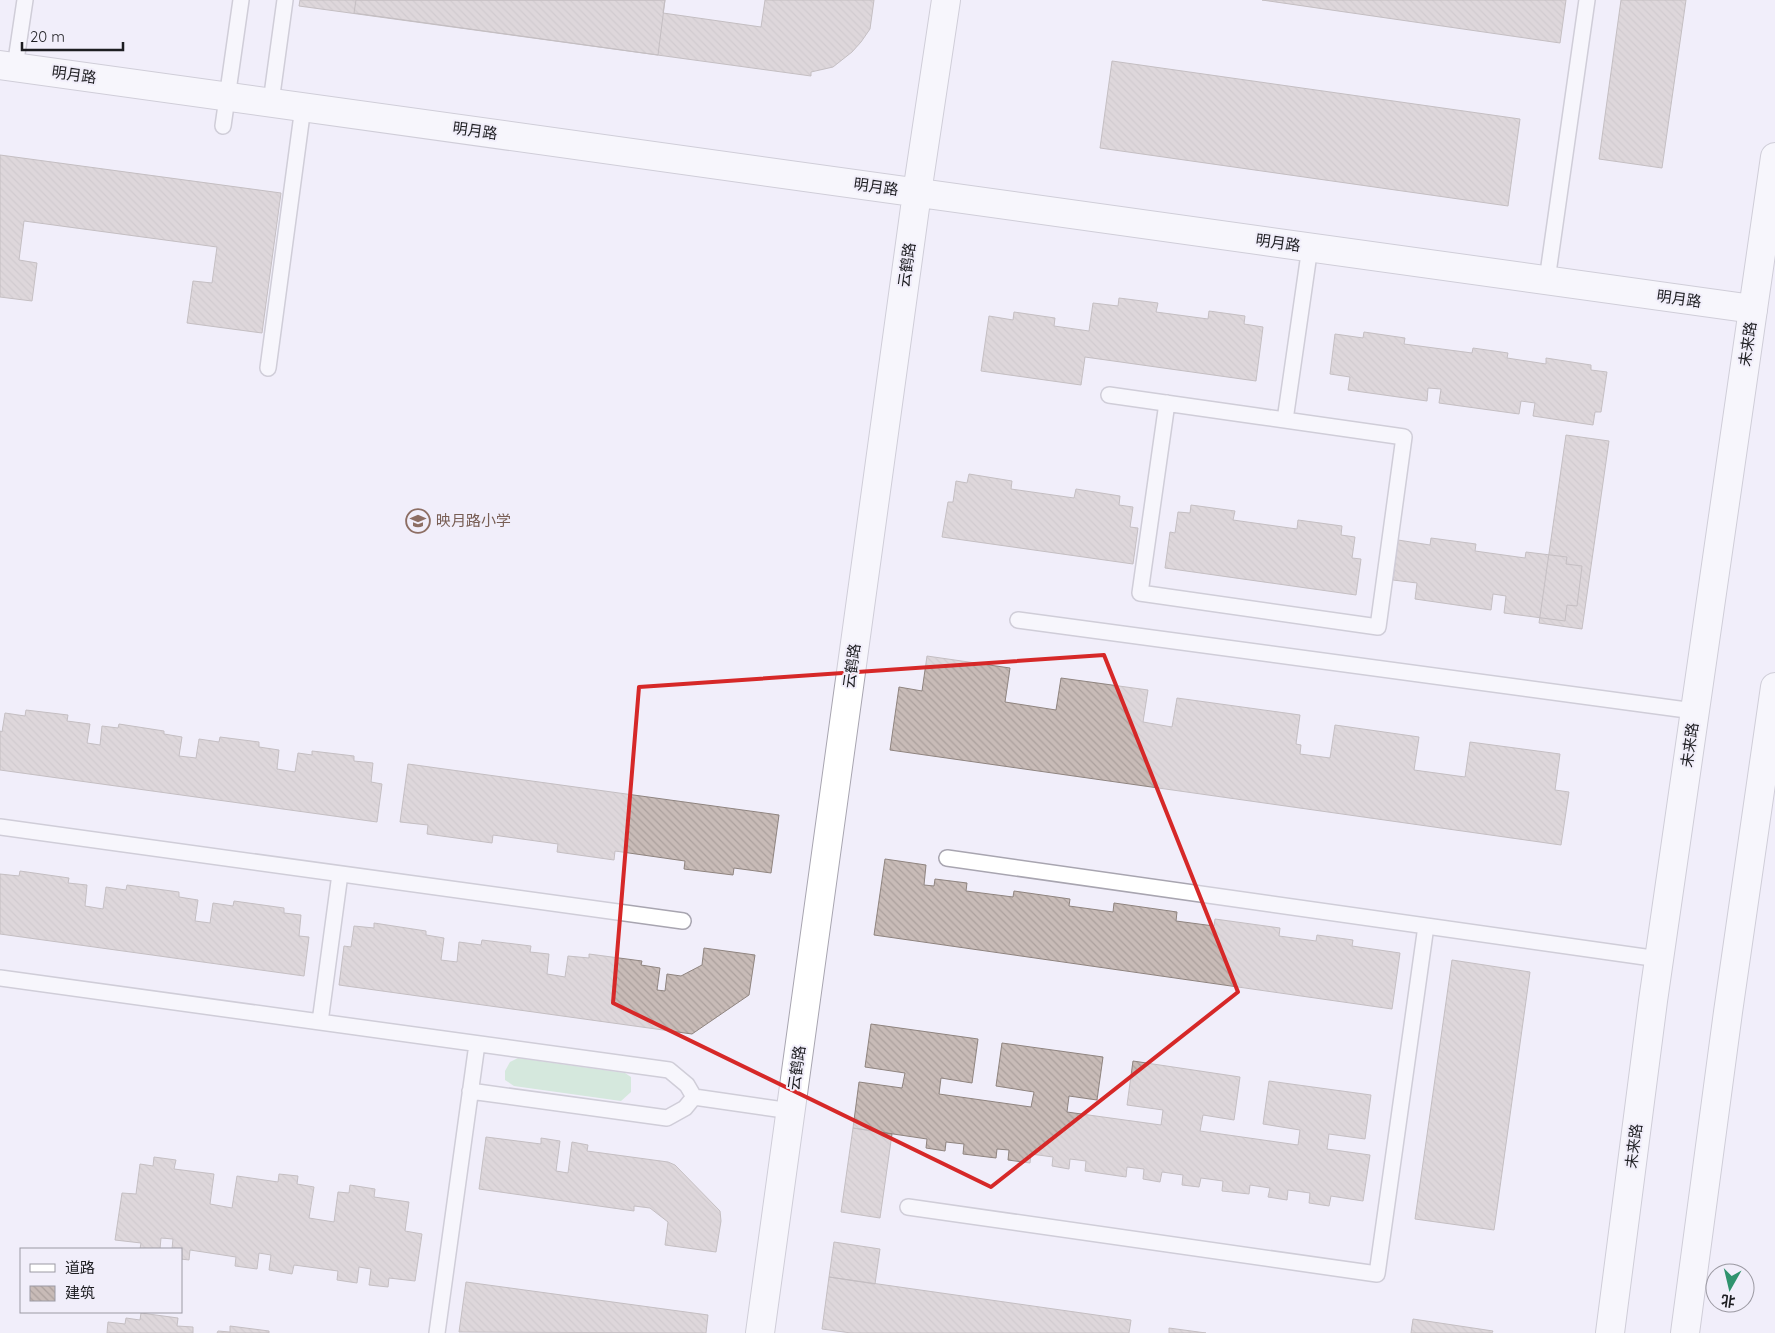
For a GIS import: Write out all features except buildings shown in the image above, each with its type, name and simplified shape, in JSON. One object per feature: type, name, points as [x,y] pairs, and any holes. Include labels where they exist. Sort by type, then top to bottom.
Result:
[{"type":"street","name":"云鹤路","points":[[760,1333],[917,193],[946,0]]},
{"type":"street","name":"明月路","points":[[8,66],[1753,309]]},
{"type":"street","name":"未来路","points":[[1610,1333],[1659,959],[1775,157]]},
{"type":"street","points":[[1685,1333],[1728,1012],[1775,688]]},
{"type":"lane","points":[[8,66],[25,0]]},
{"type":"lane","points":[[223,126],[241,0]]},
{"type":"lane","points":[[271,102],[285,0]]},
{"type":"lane","points":[[1547,280],[1587,0]]},
{"type":"lane","points":[[268,368],[303,107]]},
{"type":"lane","points":[[1285,420],[1310,247]]},
{"type":"lane","points":[[1108,395],[1167,403],[1404,437],[1378,627],[1140,593],[1167,403]]},
{"type":"lane","points":[[1018,620],[1694,711]]},
{"type":"lane","points":[[0,827],[683,921]]},
{"type":"lane","points":[[946,858],[1659,959]]},
{"type":"lane","points":[[320,1022],[340,874]]},
{"type":"lane","points":[[908,1207],[1377,1274],[1426,926]]},
{"type":"lane","points":[[0,978],[668,1070],[686,1085],[694,1097],[791,1111]]},
{"type":"lane","points":[[437,1333],[476,1044]]},
{"type":"lane","points":[[470,1091],[667,1118],[685,1108],[694,1097]]},
{"type":"highlighted area","points":[[1104,655],[1238,992],[991,1187],[613,1003],[639,687]]},
{"type":"green space","points":[[518,1058],[625,1073],[631,1077],[631,1092],[621,1101],[514,1086],[505,1080],[505,1071],[510,1062]]},
{"type":"place","name":"映月路小学","points":[[418,521]]}]
